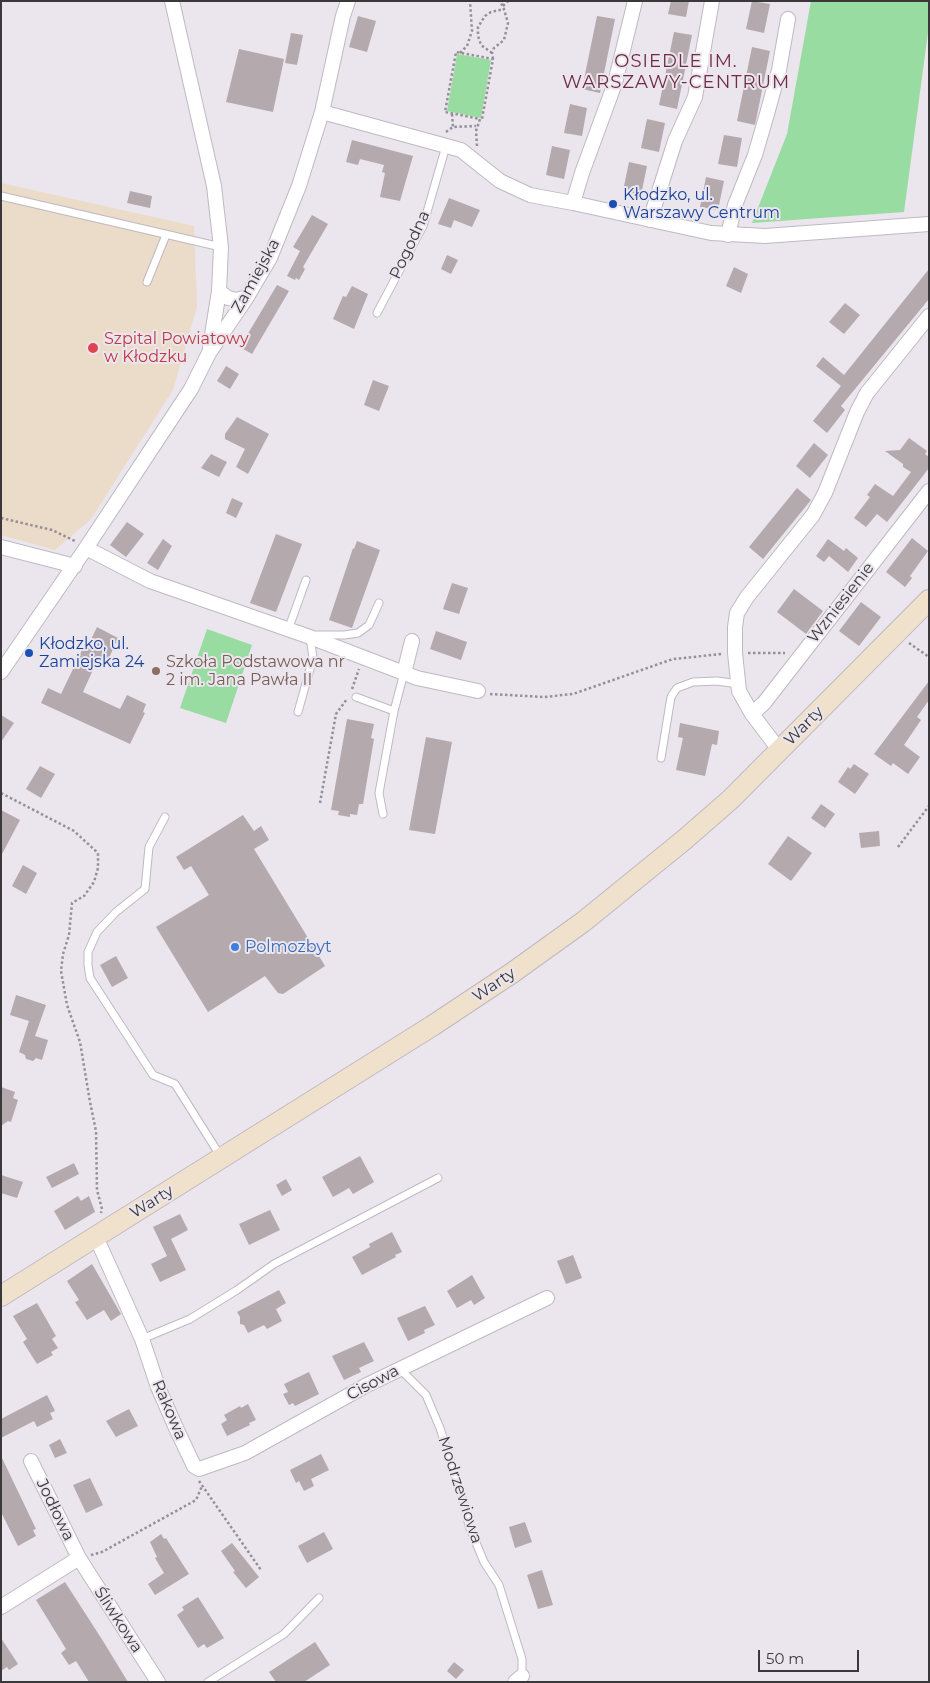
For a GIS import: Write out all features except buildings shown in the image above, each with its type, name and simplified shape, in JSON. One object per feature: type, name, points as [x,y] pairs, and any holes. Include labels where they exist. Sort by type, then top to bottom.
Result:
[{"type":"main road","name":"Warty","points":[[1,1296],[440,1021],[561,939],[684,840],[731,798],[929,600]]},
{"type":"street","points":[[172,1],[214,186],[221,247],[219,291],[209,353]]},
{"type":"street","name":"Zamiejska","points":[[1,672],[75,566],[191,389],[209,353],[247,297],[270,258],[299,186],[322,112],[348,1]]},
{"type":"street","points":[[573,203],[615,82],[635,1]]},
{"type":"street","points":[[650,220],[675,141],[695,97],[712,1]]},
{"type":"street","points":[[728,235],[735,205],[755,155],[767,114],[779,70],[788,19]]},
{"type":"street","points":[[322,112],[461,150],[500,181],[530,195],[728,235],[765,236],[929,224]]},
{"type":"street","points":[[219,291],[228,298],[238,300],[247,297]]},
{"type":"street","points":[[780,751],[743,700],[738,684],[735,653],[737,613],[747,597],[813,516],[825,493],[856,412],[867,393],[929,316]]},
{"type":"street","name":"Wzniesienie","points":[[752,714],[764,703],[929,491]]},
{"type":"street","points":[[1,547],[75,566]]},
{"type":"street","points":[[87,548],[150,581],[310,637],[410,676],[478,691]]},
{"type":"street","points":[[410,676],[412,641]]},
{"type":"street","name":"Rakowa","points":[[96,1237],[142,1339],[158,1387],[176,1428],[194,1466],[199,1469]]},
{"type":"street","name":"Cisowa","points":[[199,1469],[245,1453],[367,1385],[547,1298]]},
{"type":"street","name":"Jodłowa","points":[[31,1461],[79,1558]]},
{"type":"street","points":[[1,1607],[79,1558]]},
{"type":"street","name":"Śliwkowa","points":[[79,1558],[158,1682]]},
{"type":"lane","name":"Pogodna","points":[[377,313],[423,226],[440,144]]},
{"type":"lane","points":[[1,196],[221,247]]},
{"type":"lane","points":[[146,282],[166,235]]},
{"type":"lane","points":[[288,630],[306,580]]},
{"type":"lane","points":[[298,712],[312,658],[310,637],[358,633],[369,625],[379,603]]},
{"type":"lane","points":[[383,814],[379,793],[394,710],[410,676]]},
{"type":"lane","points":[[661,758],[671,697],[677,688],[693,682],[717,681],[738,684]]},
{"type":"lane","points":[[356,697],[394,710]]},
{"type":"lane","points":[[165,817],[150,847],[145,889],[116,912],[97,932],[88,952],[90,978],[153,1075],[175,1084],[221,1158]]},
{"type":"lane","points":[[142,1339],[190,1318],[237,1290],[274,1264],[438,1178]]},
{"type":"lane","name":"Modrzewiowa","points":[[400,1369],[426,1395],[465,1507],[469,1526],[484,1562],[499,1585],[522,1659],[518,1679]]},
{"type":"lane","points":[[208,1682],[284,1634],[319,1598]]},
{"type":"path","points":[[460,53],[467,46],[472,31],[470,1]]},
{"type":"path","points":[[478,164],[476,131],[480,119],[482,119],[493,59],[492,53],[494,48],[504,40],[508,23],[499,1]]},
{"type":"path","points":[[492,53],[481,45],[478,28],[485,16],[503,7],[508,1]]},
{"type":"path","points":[[480,119],[445,112],[456,52],[493,59]]},
{"type":"path","points":[[440,144],[453,127],[452,114]]},
{"type":"path","points":[[453,127],[477,126]]},
{"type":"path","points":[[1,518],[52,530],[87,548]]},
{"type":"path","points":[[896,633],[929,657]]},
{"type":"path","points":[[478,691],[495,695],[544,697],[574,694],[673,659],[735,653]]},
{"type":"path","points":[[761,653],[798,653],[801,655]]},
{"type":"path","points":[[320,803],[336,714],[350,695],[363,658]]},
{"type":"path","points":[[1,793],[74,832],[98,853],[98,868],[94,882],[84,896],[72,903],[69,935],[62,972],[67,1005],[80,1042],[96,1131],[97,1190],[102,1209],[96,1237]]},
{"type":"path","points":[[898,847],[929,806]]},
{"type":"path","points":[[199,1469],[199,1482],[261,1570]]},
{"type":"path","points":[[79,1558],[102,1552],[196,1500],[202,1486]]},
{"type":"shaded area","name":"Szpital Powiatowy w Kłodzku","points":[[1,183],[194,226],[197,307],[173,390],[91,519],[55,550],[1,535]]},
{"type":"green space","points":[[811,1],[929,1],[929,25],[904,212],[752,223],[787,134]]},
{"type":"green space","points":[[457,54],[491,60],[481,118],[447,111]]},
{"type":"green space","points":[[207,629],[252,645],[226,723],[180,708]]},
{"type":"place","name":"Kłodzko, ul. Warszawy Centrum","points":[[613,204]]},
{"type":"place","name":"Szpital Powiatowy w Kłodzku","points":[[93,348]]},
{"type":"place","name":"Kłodzko, ul. Zamiejska 24","points":[[29,653]]},
{"type":"place","name":"Szkoła Podstawowa nr 2 im. Jana Pawła II","points":[[156,671]]},
{"type":"place","name":"Polmozbyt","points":[[235,947]]},
{"type":"district","name":"OSIEDLE IM. WARSZAWY-CENTRUM","points":[[676,72]]}]
